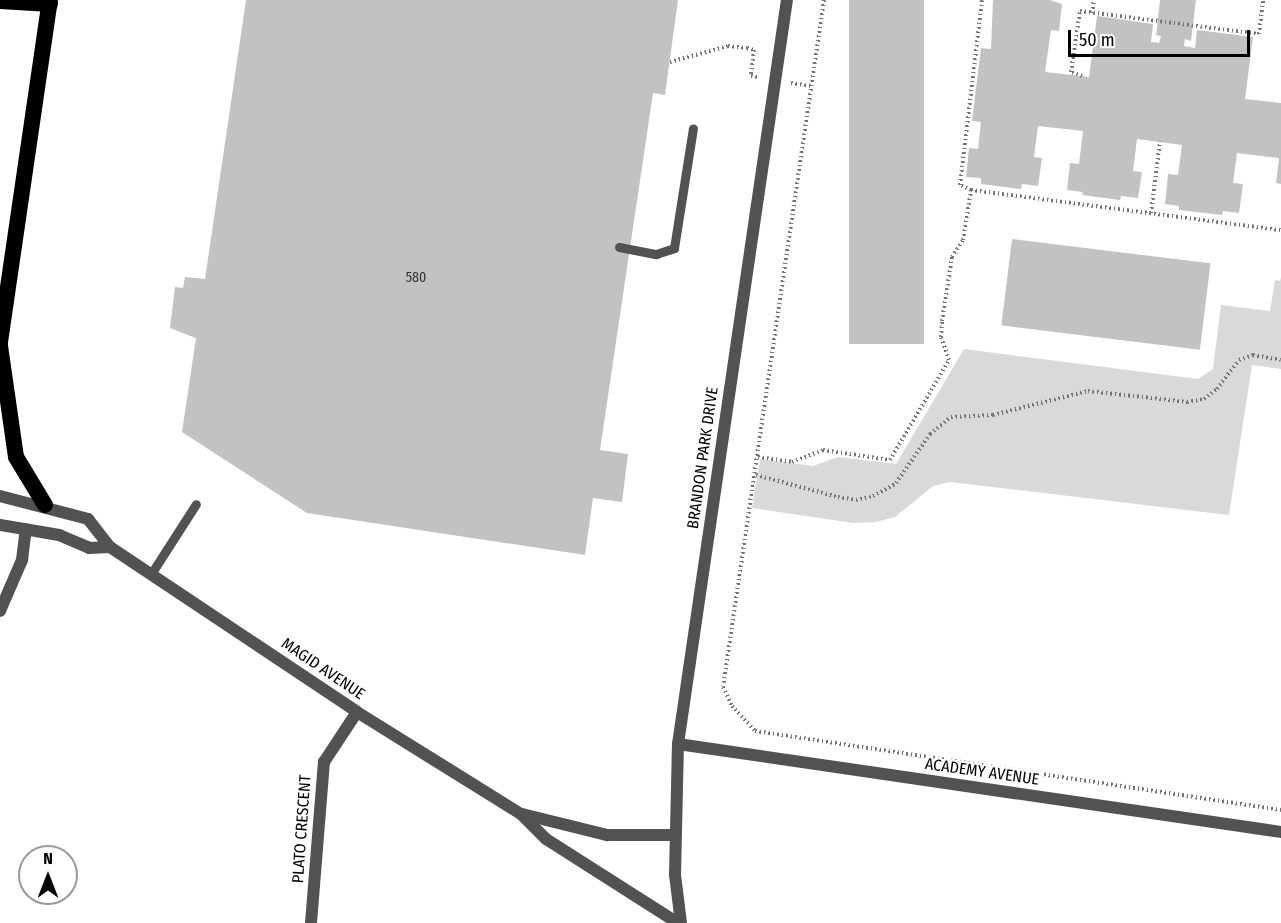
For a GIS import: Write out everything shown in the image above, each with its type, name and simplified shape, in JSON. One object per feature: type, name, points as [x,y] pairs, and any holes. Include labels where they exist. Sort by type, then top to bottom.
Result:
[{"type":"highway","points":[[0,1],[50,2],[0,344],[16,457],[45,505]]},
{"type":"street","name":"BRANDON PARK DRIVE","points":[[679,923],[674,835],[678,744],[788,0]]},
{"type":"street","name":"MAGID AVENUE","points":[[0,496],[45,505],[88,519],[110,547],[357,712],[521,814],[546,839],[679,923]]},
{"type":"street","name":"MAGID AVENUE","points":[[0,525],[58,535],[90,548],[110,547]]},
{"type":"street","points":[[0,611],[22,560],[26,529]]},
{"type":"street","name":"PLATO CRESCENT","points":[[311,923],[324,762],[357,712]]},
{"type":"street","name":"ACADEMY AVENUE","points":[[678,744],[1281,832]]},
{"type":"street","name":"MAGID AVENUE","points":[[521,814],[607,836],[674,835]]},
{"type":"lane","points":[[619,247],[656,254],[674,248],[693,128]]},
{"type":"lane","points":[[151,574],[196,504]]},
{"type":"path","points":[[824,0],[756,475],[723,687],[732,706],[755,731],[1281,810]]},
{"type":"path","points":[[982,0],[960,185],[971,190],[1281,230]]},
{"type":"path","points":[[1092,13],[1094,0]]},
{"type":"path","points":[[1082,76],[1071,72],[1080,11],[1259,34],[1263,0]]},
{"type":"path","points":[[670,62],[728,46],[747,48],[754,50],[751,76],[811,86]]},
{"type":"path","points":[[1151,213],[1160,142]]},
{"type":"path","points":[[758,457],[792,462],[823,450],[890,460],[949,360],[941,337],[942,321],[952,257],[963,240],[971,190]]},
{"type":"path","points":[[756,475],[856,500],[873,496],[896,483],[930,434],[951,417],[993,415],[1088,391],[1187,402],[1204,399],[1217,389],[1239,360],[1253,355],[1281,360]]},
{"type":"shaded area","points":[[1281,277],[1281,369],[1252,365],[1229,515],[950,482],[933,486],[895,517],[876,522],[853,523],[752,508],[760,459],[813,466],[838,457],[896,464],[964,349],[1198,379],[1213,369],[1221,305],[1270,311],[1275,280],[1280,281]]},
{"type":"building","points":[[246,0],[678,0],[665,95],[653,93],[600,450],[628,454],[622,502],[593,498],[585,555],[307,513],[182,432],[196,338],[170,328],[175,287],[183,288],[185,277],[205,279]]},
{"type":"building","points":[[849,0],[924,0],[924,344],[849,344]]},
{"type":"building","points":[[993,0],[1050,0],[1062,4],[1059,31],[1051,30],[1045,72],[1089,77],[1097,16],[1153,24],[1151,42],[1159,43],[1161,36],[1156,35],[1160,0],[1196,0],[1191,41],[1185,39],[1184,46],[1195,48],[1197,30],[1253,37],[1245,99],[1281,103],[1281,184],[1276,183],[1279,158],[1237,153],[1233,183],[1243,184],[1239,213],[1223,211],[1222,215],[1179,210],[1179,206],[1165,204],[1168,174],[1178,175],[1182,145],[1137,139],[1133,171],[1142,172],[1138,198],[1121,196],[1120,200],[1082,195],[1083,192],[1067,190],[1070,163],[1079,164],[1083,131],[1038,126],[1034,157],[1042,158],[1038,186],[1022,184],[1021,189],[981,184],[981,178],[966,177],[969,148],[978,149],[981,122],[972,121],[981,48],[991,49]]},
{"type":"building","points":[[1012,239],[1211,263],[1200,350],[1001,325]]}]
